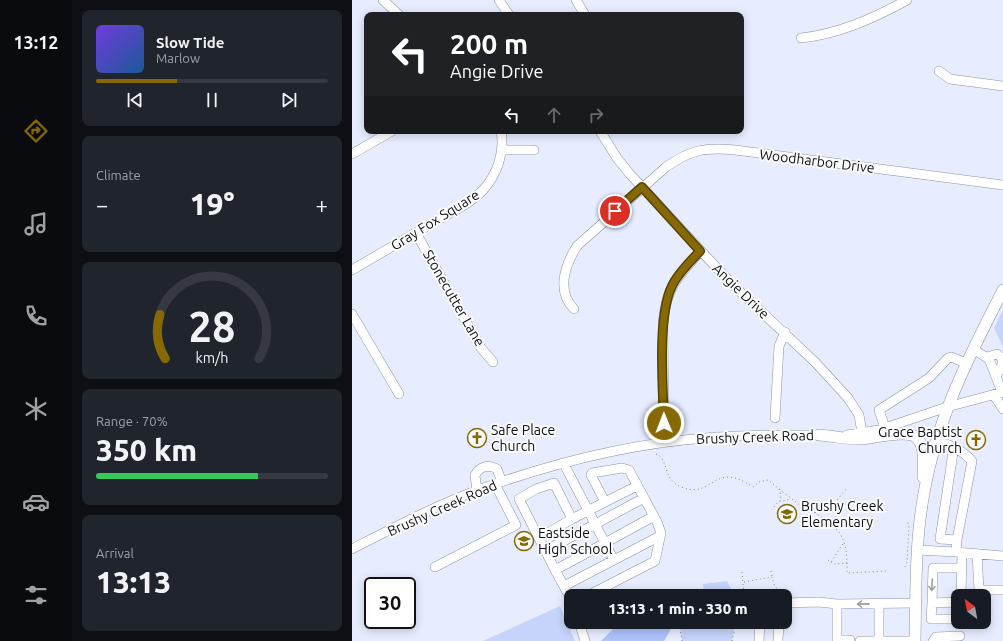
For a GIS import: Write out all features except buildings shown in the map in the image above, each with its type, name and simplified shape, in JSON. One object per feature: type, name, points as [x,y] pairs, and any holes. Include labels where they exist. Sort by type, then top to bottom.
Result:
[{"type":"main road","points":[[923,500],[947,407],[966,362],[1003,290]]},
{"type":"main road","points":[[819,435],[860,439],[897,434],[912,435],[916,438],[922,448],[923,500],[918,550],[914,641]]},
{"type":"street","points":[[383,0],[396,12]]},
{"type":"street","points":[[499,0],[507,12]]},
{"type":"street","points":[[576,0],[583,12]]},
{"type":"street","points":[[801,38],[820,36],[855,24],[907,0]]},
{"type":"street","points":[[939,71],[950,79],[1003,86]]},
{"type":"street","points":[[352,154],[387,134]]},
{"type":"street","name":"Gray Fox Square","points":[[352,270],[456,210],[482,192],[496,170],[501,150],[501,134]]},
{"type":"street","name":"Angie Drive","points":[[602,134],[617,158],[700,251],[734,286],[785,332],[848,398],[859,415],[862,433]]},
{"type":"street","name":"Woodharbor Drive","points":[[574,309],[566,297],[564,281],[565,270],[572,254],[580,243],[666,167],[681,157],[697,150],[715,148],[1003,185]]},
{"type":"street","points":[[501,150],[534,150]]},
{"type":"street","name":"Stonecutter Lane","points":[[416,233],[481,348],[493,362]]},
{"type":"street","points":[[664,443],[663,325],[665,308],[669,293],[676,279],[700,251]]},
{"type":"street","points":[[352,314],[398,394]]},
{"type":"street","points":[[775,418],[779,346],[785,332]]},
{"type":"street","points":[[973,349],[986,357],[996,377],[1003,409]]},
{"type":"street","points":[[885,428],[878,410],[929,378],[948,358],[951,357],[966,362]]},
{"type":"street","name":"Brushy Creek Road","points":[[352,549],[425,513],[498,483],[605,454],[664,443],[713,437],[862,433],[885,428],[947,407],[1000,393]]},
{"type":"street","points":[[937,442],[954,446],[961,450],[972,461],[957,540],[961,568],[961,589]]},
{"type":"street","points":[[954,446],[940,539],[957,540]]},
{"type":"street","points":[[564,464],[614,560]]},
{"type":"street","points":[[477,491],[474,475],[478,470],[485,466],[491,466],[496,469],[498,483],[516,525]]},
{"type":"street","points":[[601,589],[655,561],[661,533],[654,516],[628,470],[622,468],[592,473],[591,475],[605,502]]},
{"type":"street","points":[[566,589],[529,519],[520,497],[554,483],[572,519]]},
{"type":"street","points":[[539,538],[572,519],[637,486]]},
{"type":"street","points":[[545,551],[644,498]]},
{"type":"street","points":[[555,570],[654,516]]},
{"type":"street","points":[[435,567],[529,519]]},
{"type":"street","points":[[564,586],[660,536]]},
{"type":"street","points":[[918,550],[1003,556]]},
{"type":"street","points":[[977,554],[979,589]]},
{"type":"street","points":[[951,619],[931,619],[933,568],[961,568]]},
{"type":"street","points":[[991,590],[1003,590]]},
{"type":"street","points":[[932,602],[951,602]]},
{"type":"street","points":[[792,603],[916,603]]},
{"type":"street","points":[[837,604],[836,640],[850,640]]},
{"type":"street","points":[[879,604],[879,640]]},
{"type":"street","points":[[581,629],[585,641]]},
{"type":"street","points":[[759,641],[760,629]]},
{"type":"street","points":[[778,641],[779,629]]},
{"type":"street","points":[[933,641],[936,637],[960,638]]},
{"type":"street","points":[[860,640],[914,641]]},
{"type":"path","points":[[656,454],[664,460],[668,477],[674,483],[686,489],[698,489],[720,478],[728,476],[741,478],[753,487]]},
{"type":"path","points":[[751,490],[759,482],[768,480],[802,507],[804,505],[836,529],[845,541],[848,563],[847,573],[887,571]]},
{"type":"path","points":[[774,507],[779,502],[781,496],[779,488]]},
{"type":"path","points":[[814,513],[820,505],[834,503],[846,489]]},
{"type":"path","points":[[779,502],[792,499]]},
{"type":"path","points":[[834,503],[839,508]]},
{"type":"path","points":[[905,567],[907,562],[909,526],[907,520]]},
{"type":"path","points":[[831,562],[845,541]]},
{"type":"path","points":[[828,560],[834,564],[848,563]]},
{"type":"path","points":[[771,571],[775,587],[778,589]]},
{"type":"path","points":[[742,572],[744,589]]},
{"type":"path","points":[[744,582],[772,577]]},
{"type":"path","points":[[680,629],[682,641]]},
{"type":"path","points":[[732,641],[734,629]]},
{"type":"shaded area","points":[[1003,310],[1003,347],[994,328]]},
{"type":"shaded area","points":[[727,581],[731,589],[703,589],[703,584]]},
{"type":"shaded area","points":[[560,606],[564,615],[564,629],[570,629],[575,641],[483,641]]},
{"type":"shaded area","points":[[613,629],[671,629],[664,641],[601,641]]},
{"type":"shaded area","points":[[680,629],[733,629],[732,641],[682,641]]},
{"type":"place","name":"Safe Place Church","points":[[477,438]]},
{"type":"place","name":"Grace Baptist Church","points":[[976,440]]},
{"type":"place","name":"Brushy Creek Elementary","points":[[787,514]]},
{"type":"place","name":"Eastside High School","points":[[524,541]]},
{"type":"route","points":[[615,211],[642,187],[700,251],[676,279],[669,293],[665,308],[663,325],[664,423]]}]
